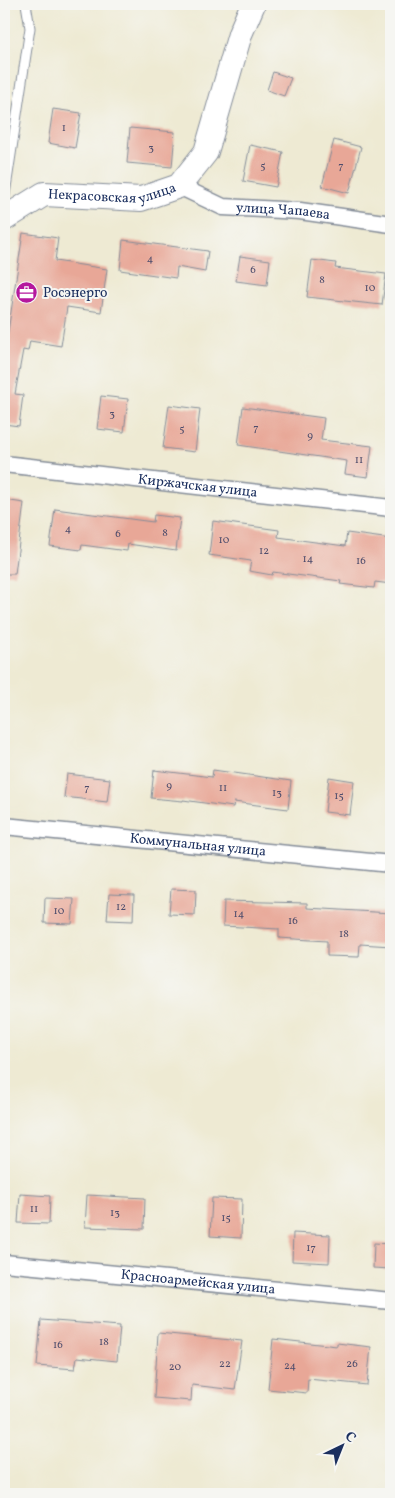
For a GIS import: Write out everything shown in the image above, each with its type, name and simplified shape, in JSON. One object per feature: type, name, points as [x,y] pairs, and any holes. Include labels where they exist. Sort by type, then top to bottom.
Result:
[{"type":"street","name":"Некрасовская улица","points":[[4,219],[44,194],[141,199],[179,186],[206,152],[240,34],[253,4]]},
{"type":"street","name":"улица Чапаева","points":[[179,186],[223,207],[300,211],[391,224]]},
{"type":"street","name":"Киржачская улица","points":[[4,464],[391,508]]},
{"type":"street","name":"Коммунальная улица","points":[[4,826],[391,864]]},
{"type":"street","name":"Красноармейская улица","points":[[4,1263],[391,1301]]},
{"type":"lane","points":[[4,201],[30,28],[26,4]]},
{"type":"building","points":[[273,72],[291,78],[284,96],[267,90]]},
{"type":"building","points":[[53,109],[81,113],[75,148],[48,143]]},
{"type":"building","points":[[130,128],[175,132],[172,167],[127,163]]},
{"type":"building","points":[[334,140],[361,147],[349,193],[322,186]]},
{"type":"building","points":[[250,145],[283,152],[276,187],[243,181]]},
{"type":"building","points":[[23,233],[58,238],[55,261],[107,269],[101,312],[67,307],[61,346],[30,341],[28,351],[23,350],[15,394],[23,395],[19,426],[4,424],[4,358]]},
{"type":"building","points":[[123,240],[208,251],[205,272],[177,267],[176,278],[120,270]]},
{"type":"building","points":[[240,256],[270,260],[267,285],[236,281]]},
{"type":"building","points":[[312,260],[336,263],[335,268],[386,274],[382,305],[307,297]]},
{"type":"building","points":[[101,396],[128,399],[124,432],[97,429]]},
{"type":"building","points":[[169,405],[200,409],[195,452],[163,448]]},
{"type":"building","points":[[243,407],[324,418],[321,440],[372,446],[368,477],[345,474],[347,461],[238,445]]},
{"type":"building","points":[[4,500],[24,503],[15,574],[4,574]]},
{"type":"building","points":[[55,509],[153,522],[154,515],[180,518],[176,551],[128,544],[127,551],[82,545],[81,550],[50,546]]},
{"type":"building","points":[[213,521],[279,530],[278,537],[345,546],[347,533],[391,539],[391,584],[375,582],[374,588],[340,584],[341,581],[273,572],[272,575],[249,571],[251,561],[209,555]]},
{"type":"building","points":[[154,770],[212,777],[213,770],[291,781],[288,809],[234,802],[233,807],[183,800],[151,798]]},
{"type":"building","points":[[67,774],[110,779],[107,802],[64,797]]},
{"type":"building","points":[[329,777],[354,781],[350,815],[325,812]]},
{"type":"building","points":[[171,889],[196,890],[195,915],[169,914]]},
{"type":"building","points":[[109,894],[134,895],[133,921],[107,920]]},
{"type":"building","points":[[45,898],[74,899],[72,924],[44,923]]},
{"type":"building","points":[[224,901],[307,903],[307,908],[391,913],[391,946],[360,944],[359,957],[327,956],[327,941],[279,938],[279,929],[223,926]]},
{"type":"building","points":[[20,1194],[50,1196],[49,1224],[18,1223]]},
{"type":"building","points":[[87,1195],[145,1198],[144,1229],[85,1227]]},
{"type":"building","points":[[212,1198],[242,1199],[241,1238],[210,1236]]},
{"type":"building","points":[[293,1233],[330,1235],[329,1263],[292,1261]]},
{"type":"building","points":[[374,1243],[391,1244],[391,1269],[373,1268]]},
{"type":"building","points":[[41,1320],[120,1326],[117,1361],[77,1357],[75,1369],[37,1366]]},
{"type":"building","points":[[158,1333],[242,1341],[235,1390],[192,1385],[191,1401],[154,1398]]},
{"type":"building","points":[[273,1339],[337,1346],[337,1343],[371,1347],[367,1385],[308,1379],[307,1393],[268,1389]]},
{"type":"place","name":"Росэнерго","points":[[27,293]]}]
